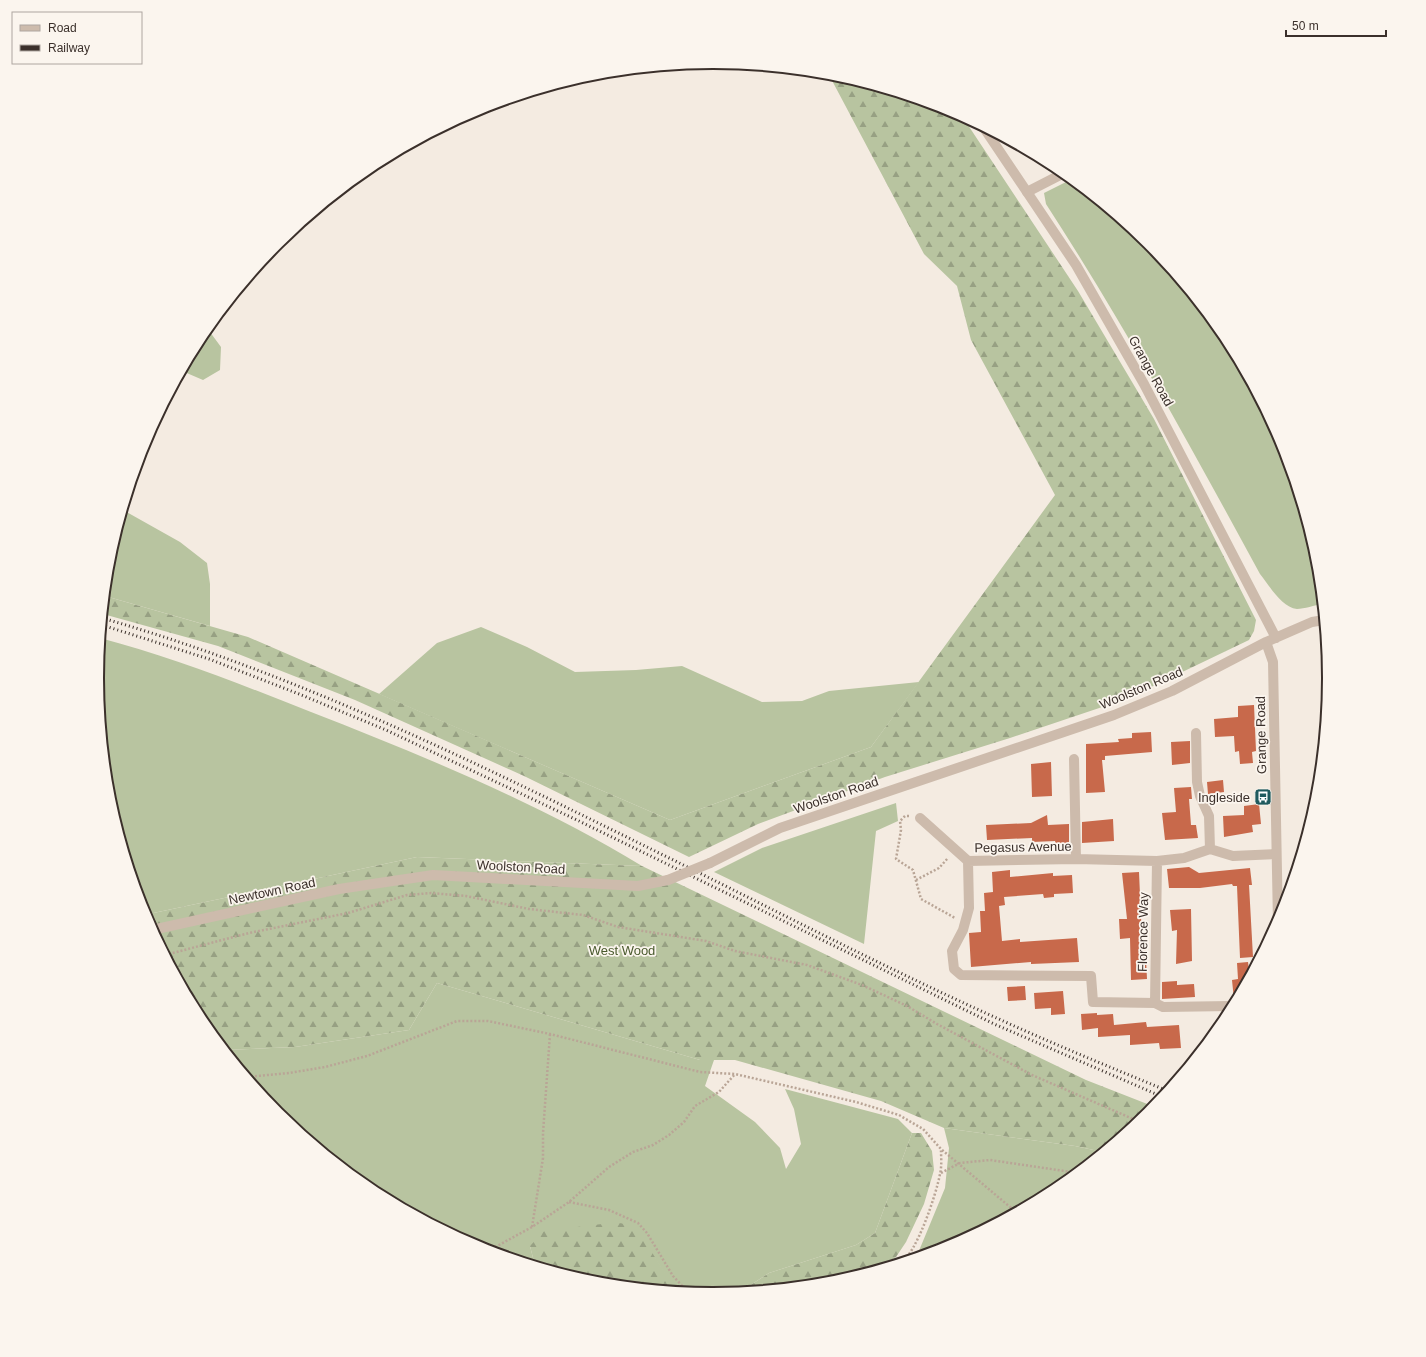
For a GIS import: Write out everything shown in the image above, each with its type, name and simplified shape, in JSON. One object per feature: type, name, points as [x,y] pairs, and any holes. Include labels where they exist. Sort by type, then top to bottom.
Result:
[{"type":"street","name":"Grange Road","points":[[989,135],[1076,265],[1144,384],[1276,638]]},
{"type":"street","points":[[1027,192],[1058,176]]},
{"type":"street","points":[[1266,642],[1312,622],[1319,621]]},
{"type":"street","name":"Grange Road","points":[[1266,642],[1272,662],[1278,908]]},
{"type":"street","name":"Woolston Road","points":[[398,880],[433,875],[638,886],[668,880],[710,863],[780,828],[1121,712],[1172,691],[1266,642]]},
{"type":"street","points":[[1196,733],[1197,782],[1200,796],[1209,816],[1210,849],[1234,856],[1276,854]]},
{"type":"street","points":[[1074,759],[1076,859]]},
{"type":"street","points":[[920,818],[968,861]]},
{"type":"street","name":"Pegasus Avenue","points":[[1210,849],[1184,858],[1157,861],[1076,859],[968,861],[969,908],[964,930],[952,951],[954,969],[961,976],[1091,976],[1093,1002],[1155,1003],[1164,1007],[1227,1006]]},
{"type":"street","name":"Florence Way","points":[[1155,1003],[1157,861]]},
{"type":"street","name":"Newtown Road","points":[[157,929],[340,889],[398,880]]},
{"type":"path","points":[[920,818],[905,816],[900,821],[901,830],[896,859],[913,870],[922,899],[953,917],[966,919]]},
{"type":"path","points":[[916,880],[939,868],[955,850]]},
{"type":"path","points":[[169,954],[249,933],[348,913],[407,895],[431,893],[466,896],[529,909],[583,915],[618,927],[706,941],[735,950],[807,965],[862,985],[907,1006],[937,1024],[1032,1075],[1133,1119]]},
{"type":"path","points":[[252,1077],[289,1073],[325,1067],[367,1056],[457,1021],[488,1021],[550,1034],[700,1072],[735,1074],[856,1102],[899,1115],[923,1129],[941,1149],[960,1163],[1013,1209]]},
{"type":"path","points":[[532,1227],[543,1158],[550,1034]]},
{"type":"path","points":[[494,1247],[532,1227],[569,1202],[609,1167],[670,1135],[684,1122],[695,1106],[719,1092],[735,1074]]},
{"type":"path","points":[[908,1256],[930,1210],[941,1173],[941,1149]]},
{"type":"path","points":[[941,1173],[960,1163],[990,1160],[1070,1172]]},
{"type":"path","points":[[569,1202],[609,1210],[638,1223],[647,1233],[673,1276],[684,1287]]},
{"type":"green space","points":[[832,81],[909,101],[968,125],[1078,291],[1154,419],[1256,620],[1254,631],[1249,640],[1126,699],[1010,738],[885,777],[758,824],[689,857],[524,776],[355,700],[218,646],[107,615],[109,597],[248,637],[670,820],[871,747],[1055,495],[971,340],[957,286],[924,254]]},
{"type":"green space","points":[[1066,182],[1115,220],[1171,277],[1197,307],[1220,340],[1260,409],[1276,445],[1290,483],[1302,521],[1311,560],[1318,605],[1300,609],[1291,607],[1276,595],[1260,574],[1130,341],[1075,249],[1046,204],[1044,193]]},
{"type":"green space","points":[[211,333],[221,347],[220,370],[203,380],[186,373]]},
{"type":"green space","points":[[127,512],[180,542],[207,563],[210,584],[210,626],[109,597],[115,560]]},
{"type":"green space","points":[[481,627],[527,647],[575,672],[636,670],[682,666],[762,702],[802,701],[829,691],[919,682],[871,747],[670,820],[379,694],[437,643]]},
{"type":"green space","points":[[105,639],[154,654],[233,682],[438,763],[521,801],[603,843],[642,866],[417,857],[151,914],[124,836],[115,797],[105,718]]},
{"type":"green space","points":[[896,803],[898,821],[876,831],[864,944],[714,872],[762,848]]},
{"type":"green space","name":"West Wood","points":[[417,857],[642,866],[1086,1080],[1148,1104],[1115,1137],[1098,1151],[1075,1146],[944,1128],[881,1101],[735,1060],[700,1060],[437,983],[409,1030],[295,1047],[229,1050],[185,983],[166,948],[151,914]]},
{"type":"green space","points":[[437,983],[700,1060],[714,1060],[705,1086],[755,1122],[780,1148],[786,1169],[801,1144],[794,1109],[785,1089],[898,1119],[912,1133],[875,1233],[856,1245],[769,1273],[747,1287],[675,1287],[653,1255],[530,1246],[534,1261],[480,1242],[443,1225],[374,1185],[311,1137],[282,1109],[229,1050],[295,1047],[409,1030]]},
{"type":"green space","points":[[944,1128],[1075,1146],[1098,1151],[1052,1185],[1018,1206],[983,1225],[918,1252],[945,1188],[949,1148]]},
{"type":"green space","points":[[912,1133],[921,1133],[932,1151],[934,1170],[924,1204],[906,1242],[896,1257],[887,1262],[832,1276],[793,1283],[747,1287],[769,1273],[856,1245],[875,1233]]},
{"type":"green space","points":[[622,1223],[631,1228],[646,1243],[675,1287],[633,1283],[594,1276],[534,1261],[530,1246],[544,1231]]},
{"type":"building","points":[[1254,705],[1256,751],[1252,752],[1253,763],[1240,764],[1239,751],[1235,752],[1234,736],[1215,737],[1214,719],[1238,717],[1238,706]]},
{"type":"building","points":[[1151,732],[1152,752],[1105,756],[1105,760],[1102,760],[1105,792],[1086,793],[1086,744],[1119,742],[1118,739],[1132,738],[1132,733]]},
{"type":"building","points":[[1190,741],[1190,763],[1172,765],[1171,742]]},
{"type":"building","points":[[1051,762],[1052,796],[1032,797],[1031,764]]},
{"type":"building","points":[[1223,780],[1224,792],[1208,794],[1207,782]]},
{"type":"building","points":[[1191,787],[1192,799],[1189,799],[1191,825],[1196,825],[1198,838],[1165,840],[1162,813],[1176,812],[1174,788]]},
{"type":"building","points":[[1259,804],[1261,824],[1252,825],[1253,832],[1224,837],[1223,816],[1244,815],[1244,806]]},
{"type":"building","points":[[1047,815],[1048,825],[1069,824],[1069,844],[1056,845],[1055,841],[1032,842],[1032,838],[987,840],[986,825],[1031,823]]},
{"type":"building","points":[[1113,819],[1114,841],[1082,843],[1082,822]]},
{"type":"building","points":[[1189,867],[1199,873],[1250,868],[1252,885],[1249,885],[1253,957],[1240,958],[1237,886],[1233,886],[1232,884],[1200,888],[1169,888],[1167,869]]},
{"type":"building","points":[[1010,870],[1010,877],[1053,873],[1053,876],[1072,875],[1073,893],[1054,894],[1054,897],[1044,898],[1043,894],[1004,897],[1005,905],[999,906],[1002,941],[1020,939],[1020,942],[1077,938],[1079,962],[1031,964],[1031,962],[971,967],[969,933],[981,932],[980,911],[985,911],[984,893],[993,892],[992,872]]},
{"type":"building","points":[[1139,872],[1141,918],[1143,939],[1145,938],[1147,979],[1131,980],[1130,938],[1120,939],[1119,919],[1127,919],[1122,873]]},
{"type":"building","points":[[1191,909],[1192,961],[1176,964],[1177,930],[1172,931],[1170,910]]},
{"type":"building","points":[[1248,962],[1249,968],[1234,995],[1232,980],[1238,979],[1237,963]]},
{"type":"building","points":[[1177,981],[1177,985],[1194,984],[1195,997],[1162,999],[1162,982]]},
{"type":"building","points":[[1025,986],[1026,1000],[1008,1001],[1007,987]]},
{"type":"building","points":[[1063,991],[1065,1014],[1051,1015],[1051,1008],[1035,1009],[1034,993]]},
{"type":"building","points":[[1097,1013],[1097,1015],[1113,1014],[1114,1025],[1146,1022],[1147,1027],[1179,1025],[1181,1048],[1160,1049],[1159,1043],[1130,1045],[1130,1035],[1098,1037],[1098,1028],[1082,1030],[1081,1014]]},
{"type":"railway","points":[[107,620],[174,640],[244,665],[314,692],[451,752],[957,1000],[1163,1089]]},
{"type":"railway","points":[[106,626],[209,659],[386,730],[579,821],[994,1024],[1157,1095]]},
{"type":"place","name":"Ingleside","points":[[1263,797]]}]
